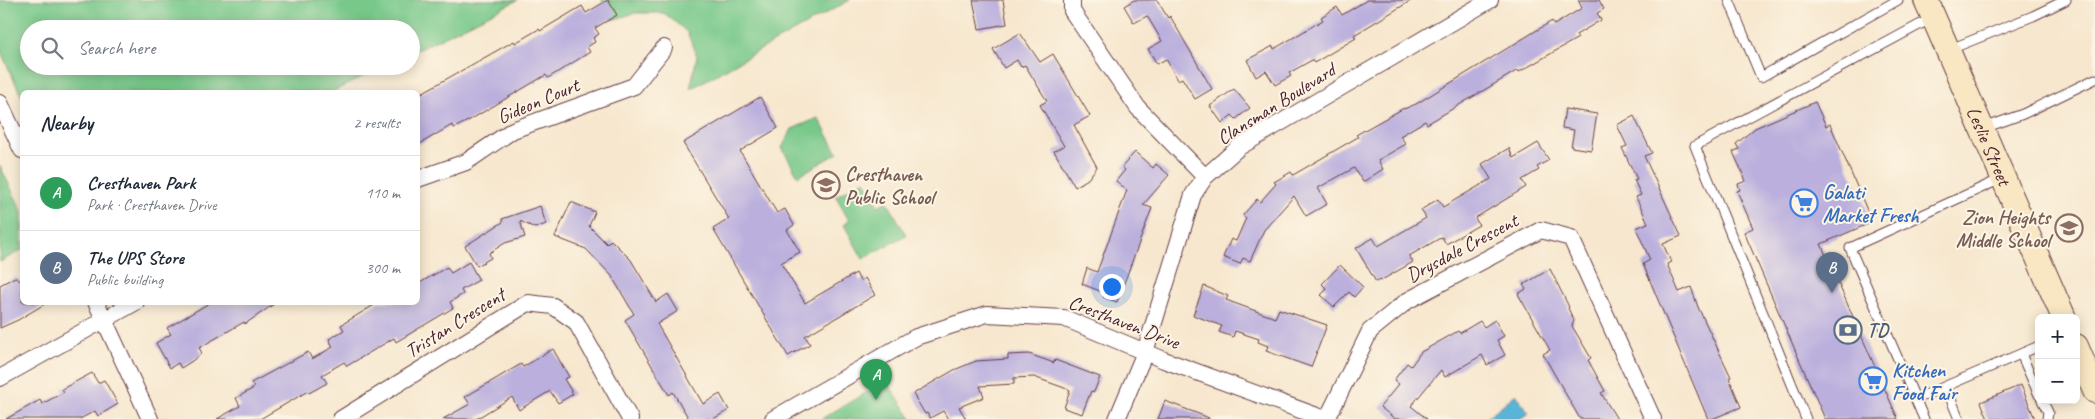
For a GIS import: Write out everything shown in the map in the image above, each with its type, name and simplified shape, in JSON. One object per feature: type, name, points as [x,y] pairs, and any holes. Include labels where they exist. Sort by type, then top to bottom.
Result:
[{"type":"main road","name":"Leslie Street","points":[[1930,9],[2062,314]]},
{"type":"main road","points":[[2080,355],[2095,391]]},
{"type":"street","points":[[1072,0],[1072,11],[1138,108],[1205,177]]},
{"type":"street","name":"Clansman Boulevard","points":[[1117,419],[1145,352],[1193,195],[1205,177],[1239,147],[1490,0]]},
{"type":"street","name":"Gideon Court","points":[[420,178],[466,162],[513,130],[634,86],[664,48]]},
{"type":"street","points":[[0,103],[20,146]]},
{"type":"street","name":"Drysdale Crescent","points":[[1326,419],[1370,331],[1407,302],[1541,230],[1571,238],[1653,419]]},
{"type":"street","name":"Tristan Crescent","points":[[340,419],[528,303],[553,306],[576,322],[630,419]]},
{"type":"street","points":[[97,305],[150,419]]},
{"type":"street","points":[[0,378],[131,305]]},
{"type":"street","name":"Cresthaven Drive","points":[[773,419],[916,337],[987,314],[1064,318],[1145,352],[1326,419]]},
{"type":"lane","points":[[1729,0],[1761,77],[1898,0]]},
{"type":"lane","points":[[1947,50],[2033,16],[2066,0]]},
{"type":"lane","points":[[1806,419],[1695,146],[1930,9]]},
{"type":"lane","points":[[1981,129],[2023,114],[2095,79]]},
{"type":"lane","points":[[1924,419],[1850,248],[2003,178]]},
{"type":"lane","points":[[1916,400],[2035,348]]},
{"type":"lane","points":[[2021,354],[2035,386]]},
{"type":"lane","points":[[1946,387],[1959,419]]},
{"type":"lane","points":[[2044,404],[2048,412],[2047,419]]},
{"type":"green space","points":[[0,0],[518,0],[420,49],[420,20],[20,20],[20,75],[367,75],[336,90],[20,90],[20,93],[0,50]]},
{"type":"green space","points":[[602,0],[850,0],[690,89],[697,56],[687,32],[664,13],[635,13],[612,20]]},
{"type":"green space","points":[[818,118],[838,153],[798,176],[782,148],[792,129]]},
{"type":"green space","points":[[0,166],[20,207],[20,251],[0,262]]},
{"type":"green space","points":[[865,180],[878,206],[887,201],[906,235],[863,259],[844,225],[849,221],[836,196]]},
{"type":"green space","points":[[886,381],[912,419],[821,419]]},
{"type":"water","points":[[1516,394],[1529,413],[1519,419],[1485,419]]},
{"type":"building","points":[[608,0],[617,15],[595,28],[599,34],[593,38],[595,42],[587,47],[590,52],[548,78],[546,75],[468,121],[454,128],[452,125],[420,144],[420,94],[514,41],[515,43],[539,29],[540,31],[582,6],[586,13]]},
{"type":"building","points":[[973,0],[1003,0],[1007,24],[979,29]]},
{"type":"building","points":[[1134,0],[1157,0],[1168,18],[1170,16],[1212,89],[1195,99],[1182,78],[1178,80],[1166,59],[1157,64],[1148,49],[1162,41],[1147,16],[1134,23],[1124,6]]},
{"type":"building","points":[[1367,0],[1412,0],[1354,35],[1356,38],[1314,63],[1312,60],[1289,73],[1291,76],[1275,85],[1266,71],[1256,77],[1247,60],[1273,46],[1274,49],[1323,20],[1321,17],[1337,7],[1342,15]]},
{"type":"building","points":[[1578,0],[1599,0],[1604,9],[1597,13],[1601,20],[1576,35],[1578,38],[1519,72],[1518,70],[1427,124],[1425,121],[1400,136],[1406,144],[1378,160],[1383,169],[1363,182],[1354,168],[1318,188],[1327,204],[1306,216],[1294,196],[1264,230],[1250,261],[1243,258],[1240,264],[1223,257],[1231,239],[1236,241],[1246,218],[1243,215],[1257,199],[1260,202],[1276,184],[1274,182],[1291,172],[1293,175],[1358,137],[1356,135],[1404,108],[1416,104],[1552,21],[1554,25],[1582,8]]},
{"type":"building","points":[[1020,33],[1040,62],[1053,54],[1090,116],[1074,125],[1097,167],[1088,179],[1075,187],[1054,151],[1064,146],[1040,105],[1047,101],[1025,65],[1021,67],[1017,60],[1004,68],[993,49]]},
{"type":"building","points":[[1234,89],[1250,108],[1236,119],[1232,115],[1222,123],[1210,106]]},
{"type":"building","points":[[760,97],[778,128],[740,151],[777,213],[785,209],[794,225],[787,230],[800,252],[781,263],[805,303],[856,273],[860,281],[865,278],[875,295],[805,336],[810,344],[788,356],[713,229],[729,219],[683,143]]},
{"type":"building","points":[[1815,102],[1826,126],[1830,124],[1870,217],[1866,219],[1868,224],[1821,244],[1898,419],[1825,419],[1744,232],[1753,228],[1737,191],[1740,190],[1738,184],[1746,181],[1733,152],[1739,149],[1736,144],[1755,128]]},
{"type":"building","points":[[1565,109],[1597,114],[1591,150],[1571,147],[1574,130],[1562,128]]},
{"type":"building","points":[[1634,116],[1652,153],[1644,156],[1681,236],[1663,244],[1671,262],[1667,264],[1679,292],[1691,287],[1698,307],[1731,377],[1729,378],[1741,407],[1712,419],[1708,419],[1643,264],[1650,260],[1636,228],[1648,223],[1636,197],[1641,195],[1634,180],[1637,179],[1622,148],[1627,146],[1617,125]]},
{"type":"building","points":[[1538,143],[1549,160],[1537,167],[1539,170],[1522,180],[1526,187],[1475,218],[1479,225],[1446,244],[1442,237],[1409,256],[1413,262],[1376,282],[1356,248],[1373,238],[1378,246],[1426,218],[1421,210],[1438,199],[1443,207],[1491,179],[1482,164],[1509,148],[1513,158]]},
{"type":"building","points":[[1135,152],[1153,168],[1156,164],[1169,175],[1143,205],[1152,208],[1117,302],[1103,297],[1105,293],[1082,284],[1087,268],[1097,272],[1127,190],[1116,181],[1125,170],[1122,167]]},
{"type":"building","points":[[571,202],[595,212],[589,226],[607,244],[611,240],[631,260],[656,302],[668,294],[678,311],[657,324],[703,404],[720,394],[729,410],[713,419],[689,419],[673,392],[669,395],[625,320],[634,314],[611,275],[586,249],[555,237]]},
{"type":"building","points":[[540,206],[546,224],[535,228],[520,221],[525,237],[505,243],[489,253],[491,258],[477,266],[465,246],[503,222],[502,219]]},
{"type":"building","points":[[469,262],[479,280],[461,290],[463,294],[450,302],[453,308],[396,342],[394,338],[347,366],[344,362],[322,375],[327,383],[309,393],[308,391],[260,419],[217,419],[240,406],[236,398],[254,388],[251,383],[308,352],[312,359],[333,347],[329,339],[344,330],[341,325],[374,305],[420,305],[420,283],[447,267],[451,273]]},
{"type":"building","points":[[1340,265],[1363,287],[1354,297],[1349,292],[1334,307],[1321,295],[1327,289],[1322,284]]},
{"type":"building","points":[[1550,269],[1569,307],[1574,321],[1572,326],[1591,358],[1588,360],[1605,391],[1601,393],[1617,419],[1580,419],[1543,354],[1550,350],[1518,294],[1526,289],[1523,285]]},
{"type":"building","points":[[15,277],[20,281],[20,305],[43,305],[0,328],[0,285]]},
{"type":"building","points":[[1204,286],[1228,296],[1226,300],[1275,318],[1279,309],[1327,325],[1311,367],[1266,351],[1268,346],[1258,342],[1259,339],[1235,331],[1233,337],[1219,332],[1222,326],[1193,315]]},
{"type":"building","points":[[206,305],[273,305],[245,324],[244,322],[199,348],[202,353],[181,368],[178,363],[170,368],[156,343],[171,334],[167,328]]},
{"type":"building","points":[[1495,320],[1504,336],[1497,340],[1505,355],[1487,365],[1482,355],[1445,377],[1441,370],[1411,406],[1427,419],[1395,419],[1380,407],[1399,384],[1394,380],[1407,363],[1411,366],[1421,352],[1480,321],[1484,327]]},
{"type":"building","points":[[553,349],[569,377],[564,379],[573,394],[558,403],[550,391],[519,410],[512,397],[476,419],[443,419],[470,404],[465,397],[521,364],[523,367]]},
{"type":"building","points":[[1029,354],[1054,363],[1055,360],[1100,377],[1094,392],[1091,391],[1082,414],[1064,408],[1070,390],[1034,377],[1014,378],[1014,384],[980,386],[984,397],[959,407],[966,419],[948,419],[943,411],[930,418],[927,413],[925,414],[913,394],[954,370],[976,361],[1008,359],[1008,355]]},
{"type":"building","points":[[92,373],[98,383],[104,380],[118,404],[98,416],[95,411],[80,419],[6,419],[40,400],[42,404],[64,392],[62,389]]},
{"type":"building","points":[[2021,385],[2035,419],[1988,419],[1981,402]]},
{"type":"building","points":[[1165,401],[1209,418],[1209,419],[1158,419]]},
{"type":"place","name":"Cresthaven Public School","points":[[826,185]]},
{"type":"place","name":"Galati Market Fresh","points":[[1804,203]]},
{"type":"place","name":"Zion Heights Middle School","points":[[2069,228]]},
{"type":"place","name":"The UPS Store","points":[[1832,293]]},
{"type":"place","name":"TD","points":[[1848,330]]},
{"type":"place","name":"Kitchen Food Fair","points":[[1873,381]]},
{"type":"place","name":"Cresthaven Park","points":[[876,400]]}]
